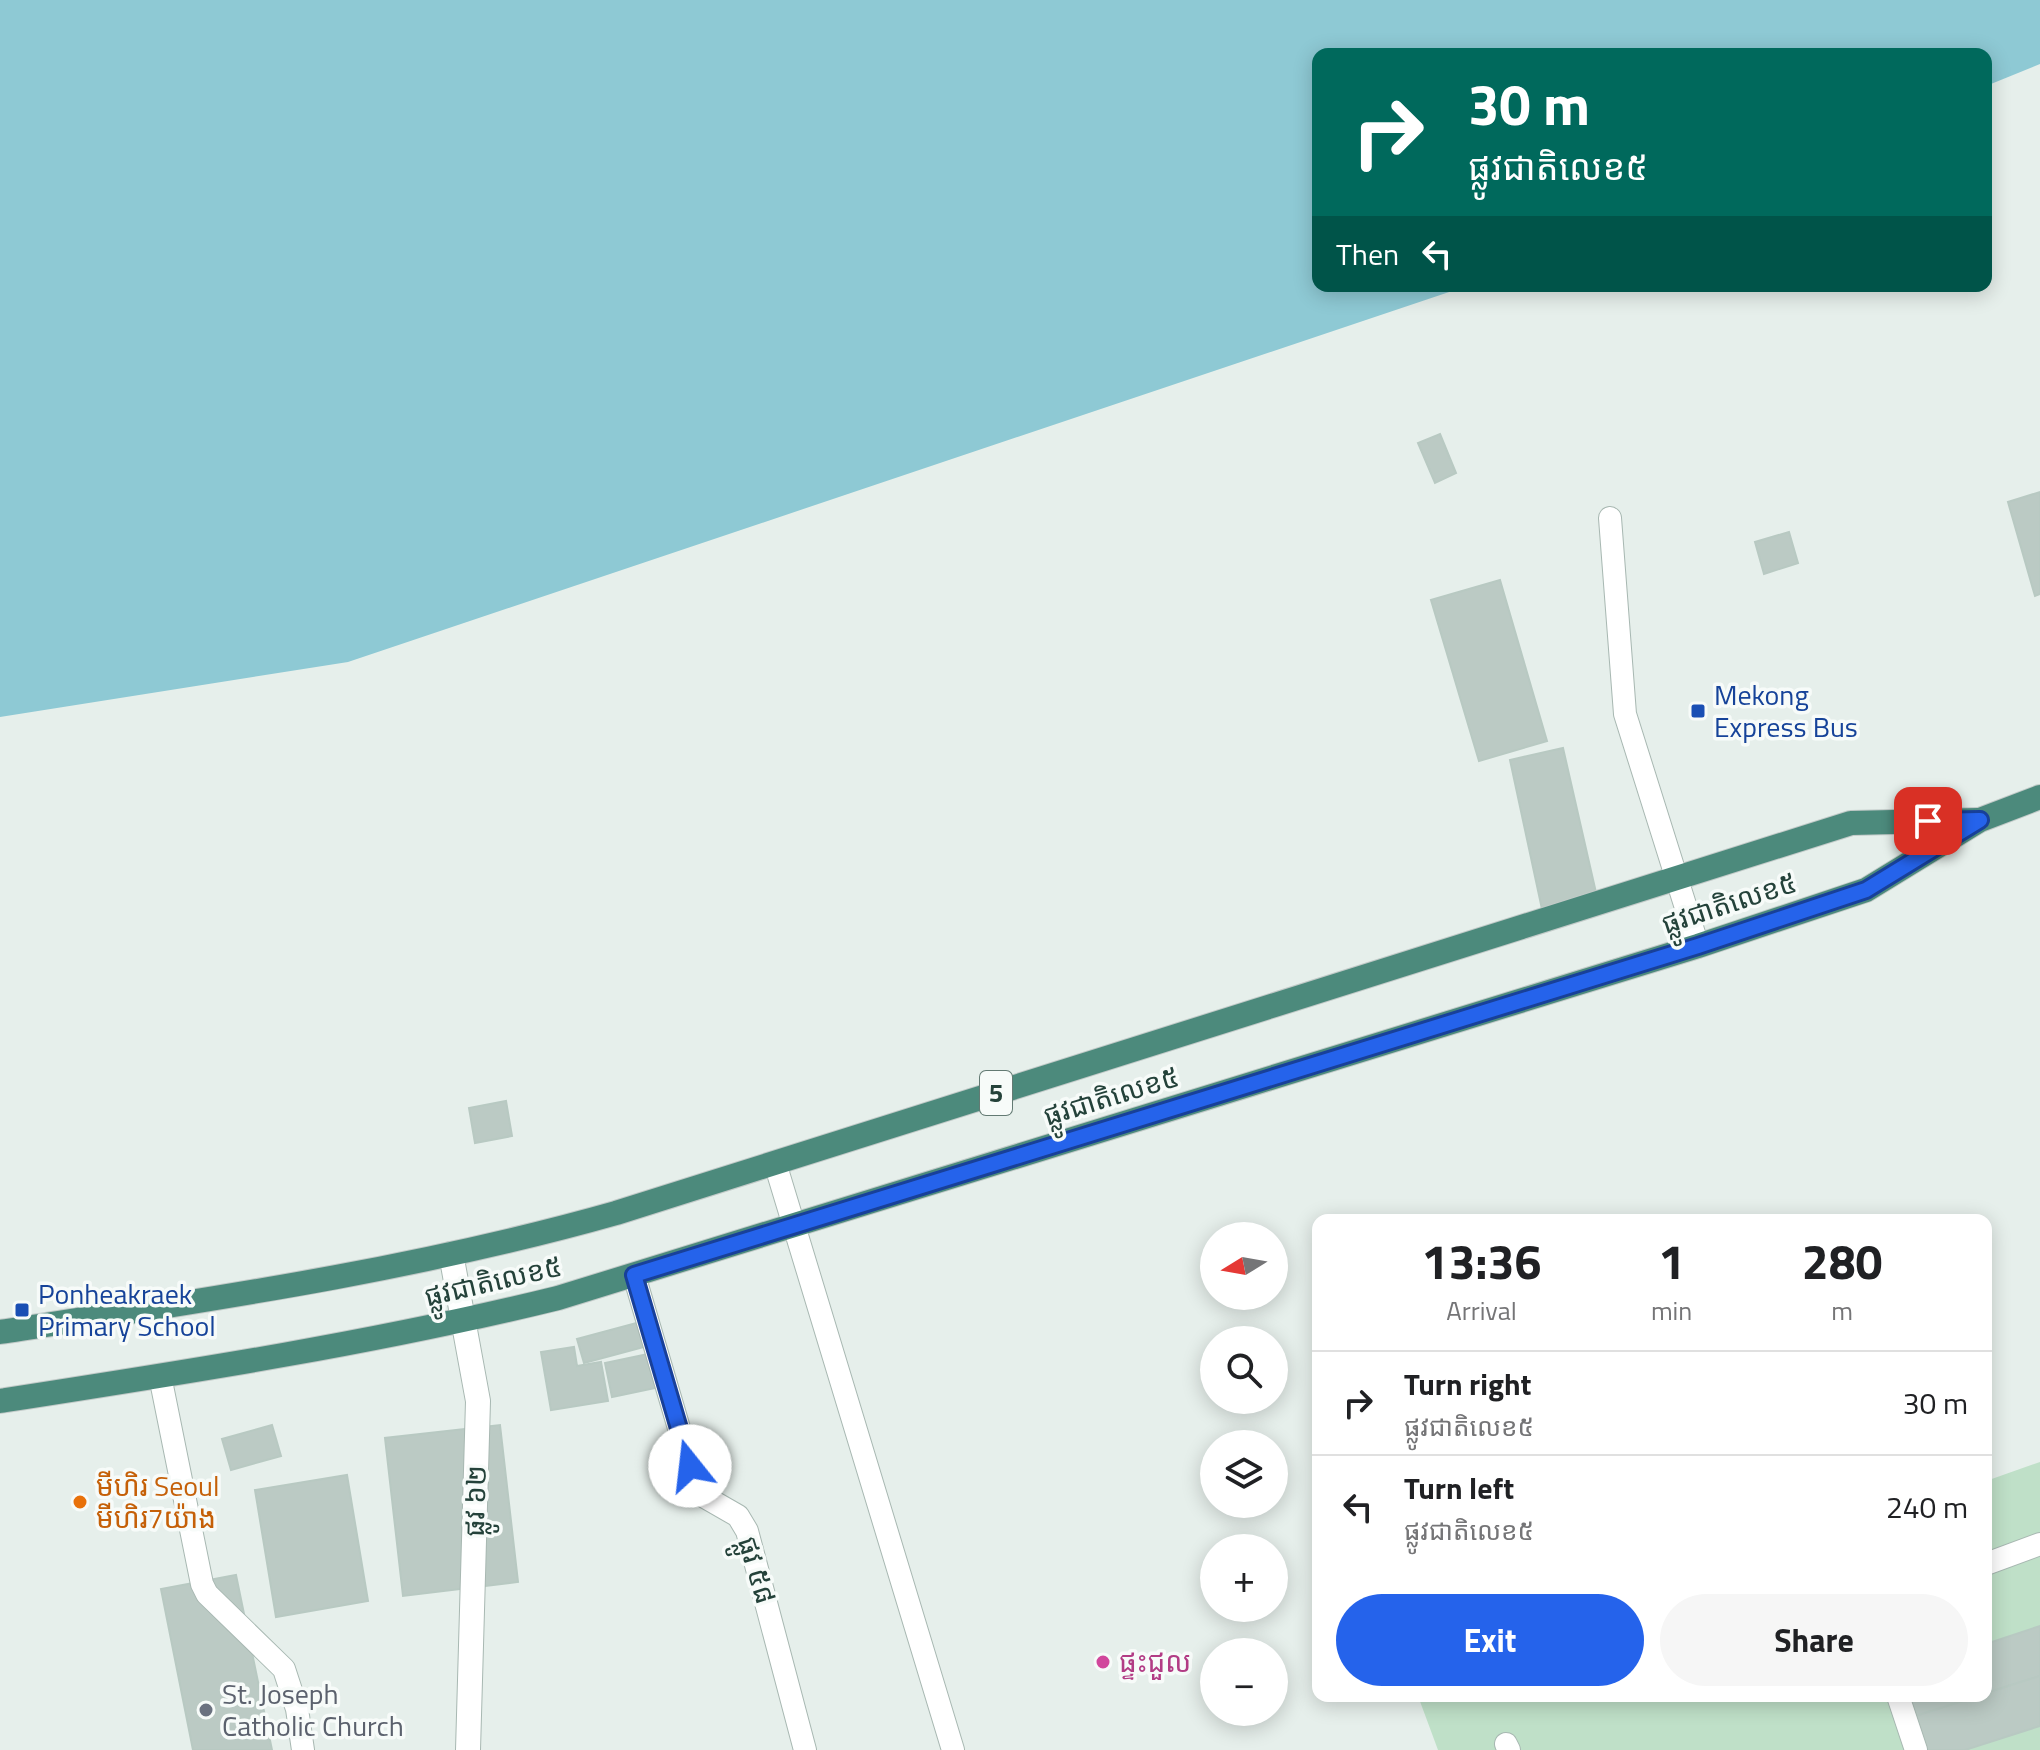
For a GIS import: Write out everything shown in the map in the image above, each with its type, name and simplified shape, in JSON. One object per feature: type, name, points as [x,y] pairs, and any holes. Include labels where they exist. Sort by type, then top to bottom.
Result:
[{"type":"highway","name":"ផ្លូវជាតិលេខ៥","points":[[0,1401],[160,1376],[465,1321],[558,1298],[1698,946],[1866,890],[1980,820],[2040,797]]},
{"type":"highway","name":"ផ្លូវជាតិលេខ៥","points":[[0,1332],[180,1304],[451,1254],[601,1218],[1851,823],[1980,820]]},
{"type":"street","name":"ផ្លូវ ៦២","points":[[451,1254],[478,1401],[468,1750]]},
{"type":"lane","points":[[1610,518],[1625,714],[1698,946]]},
{"type":"lane","points":[[775,1163],[953,1750]]},
{"type":"lane","name":"ផ្លូវ ៥៨","points":[[634,1275],[698,1493],[738,1516],[747,1531],[805,1750]]},
{"type":"lane","points":[[160,1376],[202,1584],[207,1594],[284,1669],[297,1709],[303,1750]]},
{"type":"lane","points":[[1992,1562],[2040,1544]]},
{"type":"lane","points":[[1900,1702],[1916,1750]]},
{"type":"green space","points":[[2040,1462],[2040,1750],[1438,1750],[1420,1702],[1992,1702],[1992,1479]]},
{"type":"water","points":[[0,0],[2040,0],[2040,64],[1992,84],[1992,48],[1312,48],[1312,292],[1449,292],[348,662],[0,717]]},
{"type":"building","points":[[1440,434],[1456,473],[1435,483],[1418,443]]},
{"type":"building","points":[[2040,492],[2040,594],[2035,596],[2008,502]]},
{"type":"building","points":[[1789,532],[1798,563],[1764,574],[1755,542]]},
{"type":"building","points":[[1500,580],[1547,741],[1479,761],[1431,600]]},
{"type":"building","points":[[1563,748],[1597,897],[1542,909],[1510,760]]},
{"type":"building","points":[[506,1101],[512,1136],[475,1143],[469,1108]]},
{"type":"building","points":[[644,1321],[651,1345],[584,1363],[577,1339]]},
{"type":"building","points":[[574,1347],[577,1366],[601,1362],[608,1401],[551,1410],[541,1352]]},
{"type":"building","points":[[653,1353],[660,1387],[612,1397],[605,1363]]},
{"type":"building","points":[[272,1425],[281,1456],[231,1470],[222,1439]]},
{"type":"building","points":[[500,1425],[518,1582],[403,1596],[385,1438]]},
{"type":"building","points":[[347,1475],[368,1601],[276,1617],[255,1490]]},
{"type":"building","points":[[236,1575],[272,1750],[193,1750],[161,1589]]},
{"type":"building","points":[[2040,1626],[2040,1676],[1992,1691],[1992,1642]]},
{"type":"building","points":[[2040,1676],[2040,1726],[1965,1750],[1923,1750],[1912,1717],[1959,1702],[1992,1702],[1992,1691]]},
{"type":"building","points":[[1907,1702],[1959,1702],[1912,1717]]},
{"type":"place","name":"Mekong Express Bus","points":[[1698,711]]},
{"type":"place","name":"Ponheakraek Primary School","points":[[22,1310]]},
{"type":"place","name":"មីហិរ Seoul មីហិរ7យ៉ាង","points":[[80,1502]]},
{"type":"place","name":"ផ្ទះជួល","points":[[1103,1662]]},
{"type":"place","name":"St. Joseph Catholic Church","points":[[206,1710]]},
{"type":"route","points":[[690,1466],[634,1275],[1698,946],[1866,890],[1980,820],[1928,821]]}]
